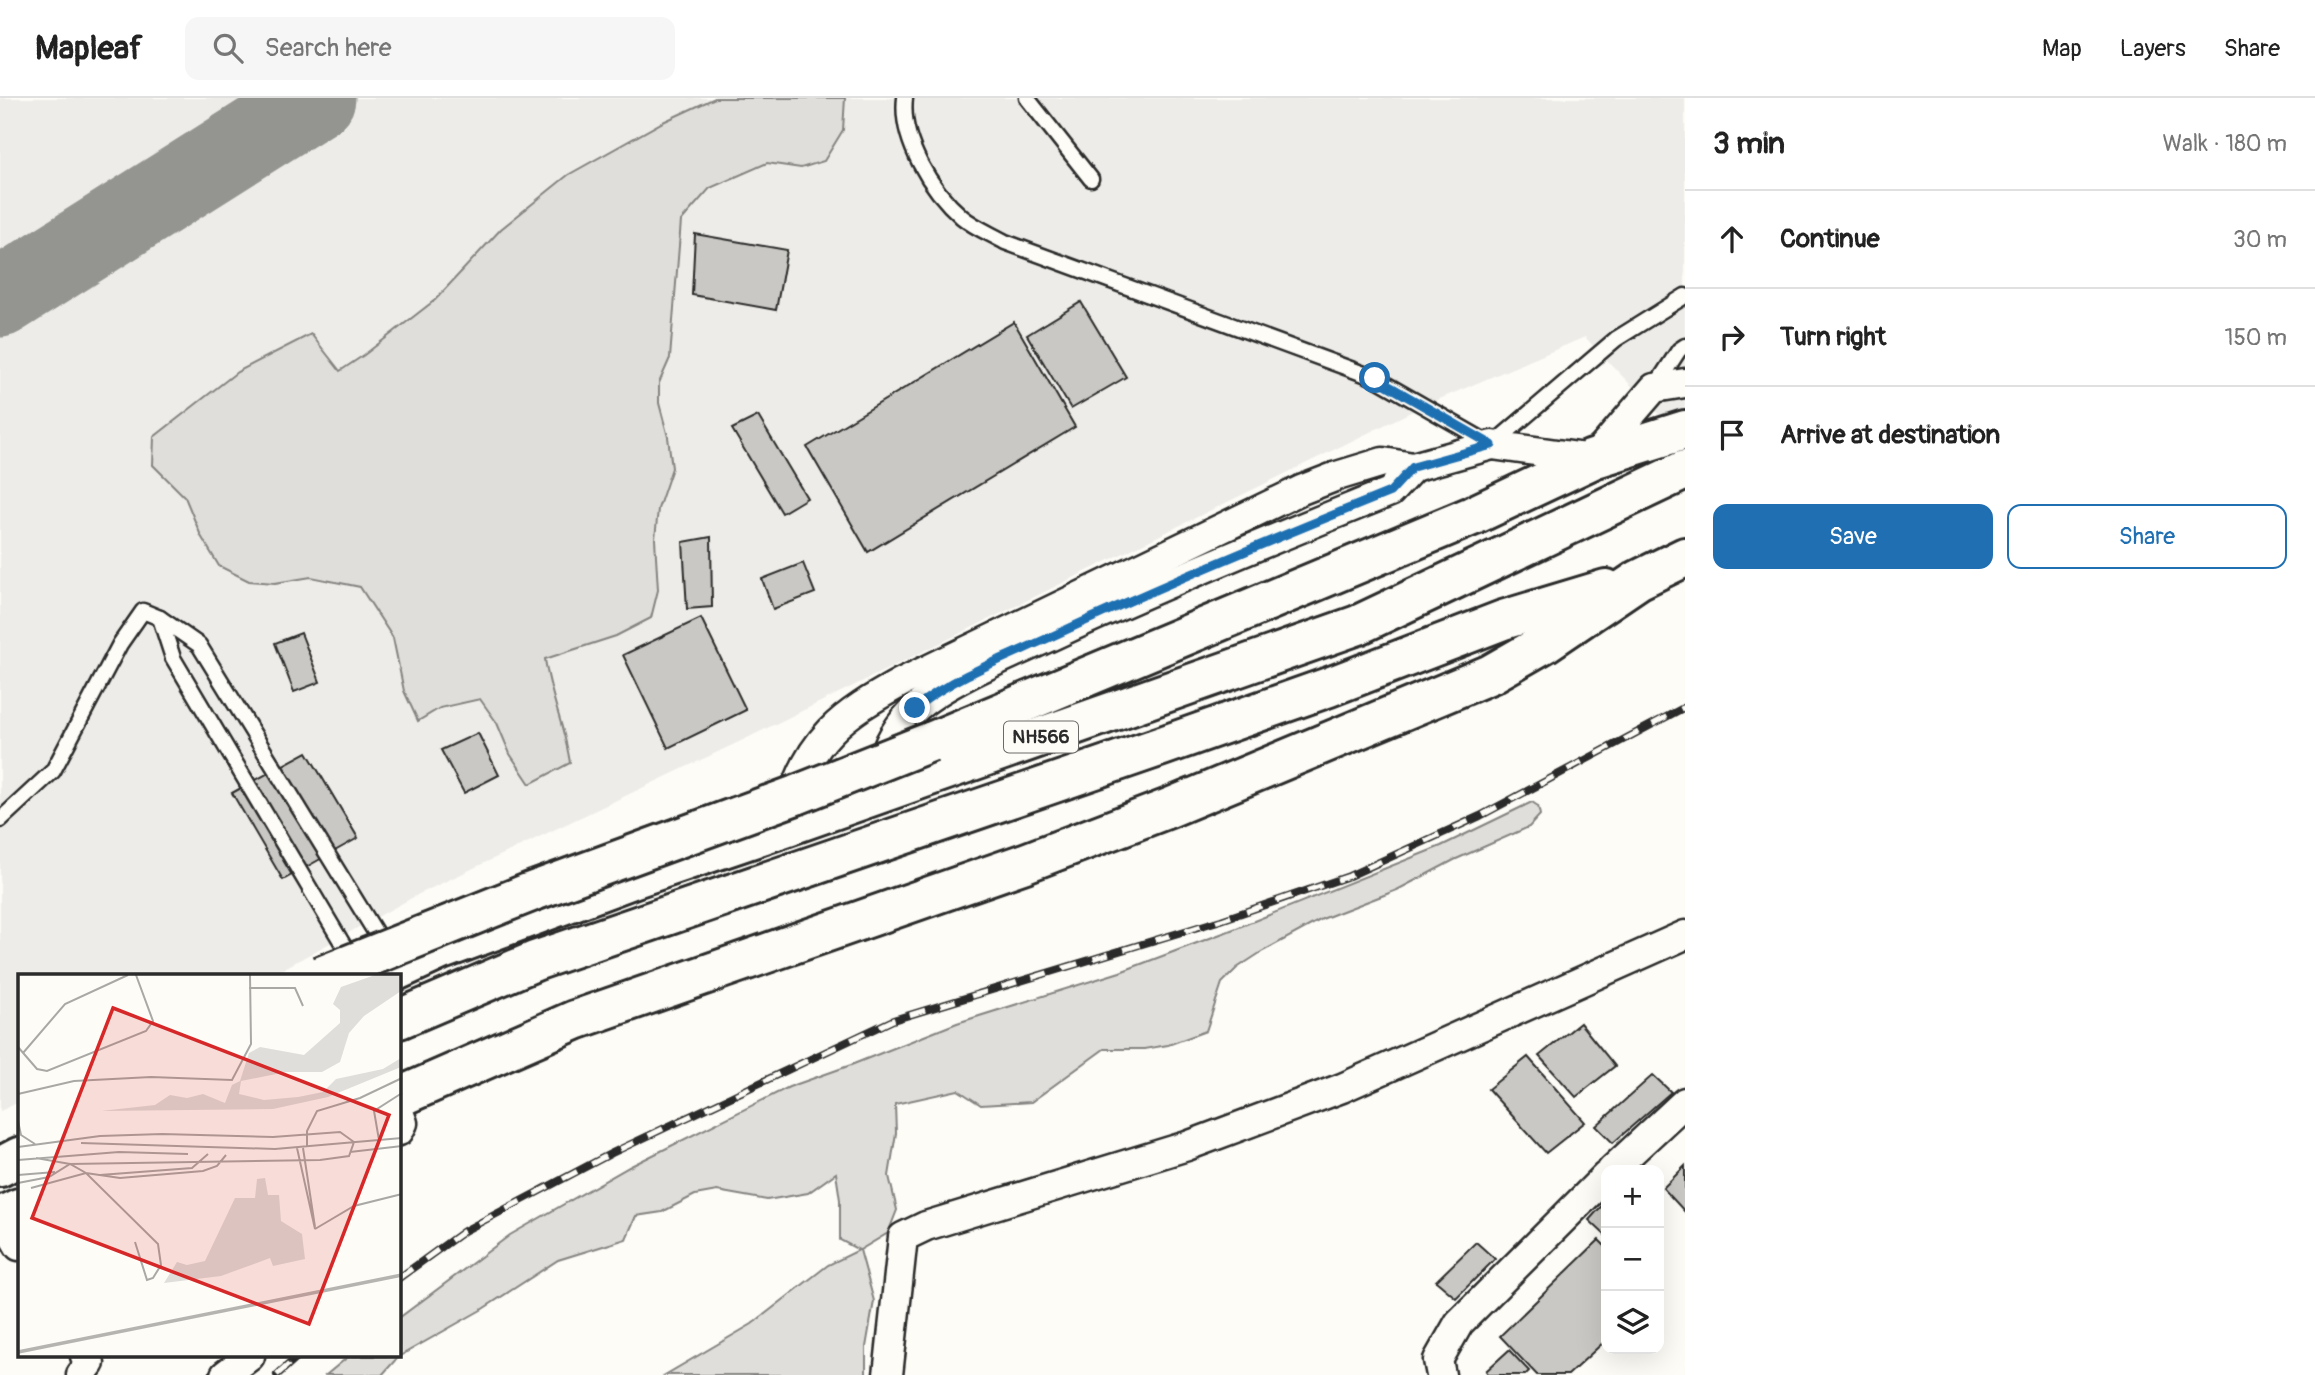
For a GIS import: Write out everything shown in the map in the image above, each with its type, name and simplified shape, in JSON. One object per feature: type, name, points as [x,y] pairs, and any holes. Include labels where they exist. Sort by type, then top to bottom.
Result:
[{"type":"highway","points":[[326,974],[531,892],[930,743],[1472,516],[1593,459],[1685,430]]},
{"type":"highway","name":"NH566","points":[[401,987],[439,951],[635,878],[1358,625],[1685,470]]},
{"type":"highway","name":"NH566","points":[[401,989],[536,961],[1317,692],[1503,620],[1638,580],[1685,557]]},
{"type":"highway","points":[[401,1096],[575,1020],[1025,863],[1169,808],[1491,674],[1545,643],[1638,580]]},
{"type":"highway","points":[[0,1167],[18,1158]]},
{"type":"street","points":[[785,827],[797,781],[813,751],[848,714],[875,697],[1091,590],[1301,489],[1383,462],[1413,467],[1492,445],[1593,459],[1654,388],[1685,383]]},
{"type":"street","points":[[880,794],[882,765],[889,744],[915,708],[933,696],[997,662],[1158,587],[1390,492],[1413,467]]},
{"type":"street","points":[[888,1375],[903,1237],[926,1226],[1187,1146],[1342,1088],[1685,935]]},
{"type":"street","points":[[1617,1165],[1685,1102]]},
{"type":"street","points":[[1441,1375],[1438,1360],[1459,1323],[1601,1181]]},
{"type":"street","points":[[81,1375],[90,1363],[86,1358]]},
{"type":"street","points":[[225,1375],[247,1358]]},
{"type":"lane","points":[[905,98],[903,112],[912,148],[930,181],[963,218],[973,224],[1030,252],[1375,378],[1492,445],[1616,339],[1685,296]]},
{"type":"lane","points":[[1027,98],[1091,179]]},
{"type":"lane","points":[[1654,388],[1679,349],[1685,346]]},
{"type":"lane","points":[[0,820],[53,771],[120,644],[143,611],[160,618],[199,645],[389,974]]},
{"type":"lane","points":[[160,618],[173,658],[387,974]]},
{"type":"shaded area","points":[[0,98],[1685,98],[1685,442],[1585,337],[1423,406],[745,739],[419,894],[274,974],[18,974],[18,1102],[0,1111]]},
{"type":"shaded area","points":[[715,98],[845,98],[843,130],[824,161],[801,168],[767,163],[710,188],[681,221],[670,358],[659,383],[659,403],[668,437],[672,468],[658,509],[655,539],[658,590],[651,618],[616,636],[545,659],[570,763],[530,784],[510,754],[497,723],[480,699],[440,708],[418,721],[404,691],[393,638],[360,587],[311,577],[275,583],[249,581],[219,566],[201,536],[185,497],[153,465],[154,437],[237,372],[311,334],[340,371],[435,300],[501,229],[568,175],[663,122]]},
{"type":"shaded area","points":[[1532,802],[1538,806],[1540,815],[1529,827],[1454,860],[1397,890],[1322,919],[1237,968],[1222,983],[1206,1031],[1168,1045],[1144,1049],[1104,1049],[1031,1102],[981,1105],[958,1090],[895,1104],[896,1133],[889,1176],[897,1210],[888,1233],[860,1250],[874,1301],[866,1347],[866,1375],[665,1375],[752,1324],[828,1265],[859,1250],[840,1240],[840,1200],[836,1173],[808,1193],[767,1200],[717,1191],[695,1195],[662,1212],[636,1216],[626,1239],[558,1260],[481,1310],[401,1355],[401,1317],[510,1235],[629,1167],[789,1087],[957,1023],[1120,972],[1441,846]]},
{"type":"shaded area","points":[[347,1358],[397,1358],[382,1375],[326,1375]]},
{"type":"building","points":[[695,234],[787,250],[776,310],[692,295]]},
{"type":"building","points":[[1081,302],[1126,377],[1071,409],[1027,335]]},
{"type":"building","points":[[1014,322],[1075,427],[868,552],[807,447]]},
{"type":"building","points":[[758,416],[807,498],[782,513],[732,429]]},
{"type":"building","points":[[711,537],[712,607],[687,609],[683,542]]},
{"type":"building","points":[[803,563],[815,593],[773,609],[762,579]]},
{"type":"building","points":[[701,618],[746,710],[668,748],[623,655]]},
{"type":"building","points":[[301,633],[320,682],[294,692],[275,643]]},
{"type":"building","points":[[478,733],[499,775],[464,793],[441,750]]},
{"type":"building","points":[[307,752],[358,838],[283,880],[232,793]]},
{"type":"building","points":[[1580,1023],[1615,1066],[1576,1097],[1539,1056]]},
{"type":"building","points":[[1528,1057],[1585,1122],[1546,1153],[1488,1089]]},
{"type":"building","points":[[1653,1075],[1671,1092],[1613,1143],[1596,1126]]},
{"type":"building","points":[[1685,1166],[1685,1212],[1664,1189]]},
{"type":"building","points":[[1601,1207],[1601,1231],[1589,1220]]},
{"type":"building","points":[[1599,1240],[1601,1242],[1601,1345],[1568,1375],[1537,1375],[1500,1336]]},
{"type":"building","points":[[1476,1242],[1495,1259],[1456,1298],[1436,1281]]},
{"type":"building","points":[[1509,1350],[1529,1371],[1525,1375],[1489,1375],[1486,1371]]},
{"type":"taxiway","points":[[0,298],[316,98]]},
{"type":"railway","points":[[401,1277],[464,1231],[612,1153],[893,1020],[1221,920],[1349,876],[1480,816],[1685,707]]},
{"type":"railway","points":[[277,1375],[296,1358]]},
{"type":"route","points":[[915,708],[953,684],[997,662],[1158,587],[1390,492],[1413,467],[1492,445],[1375,378]]}]
